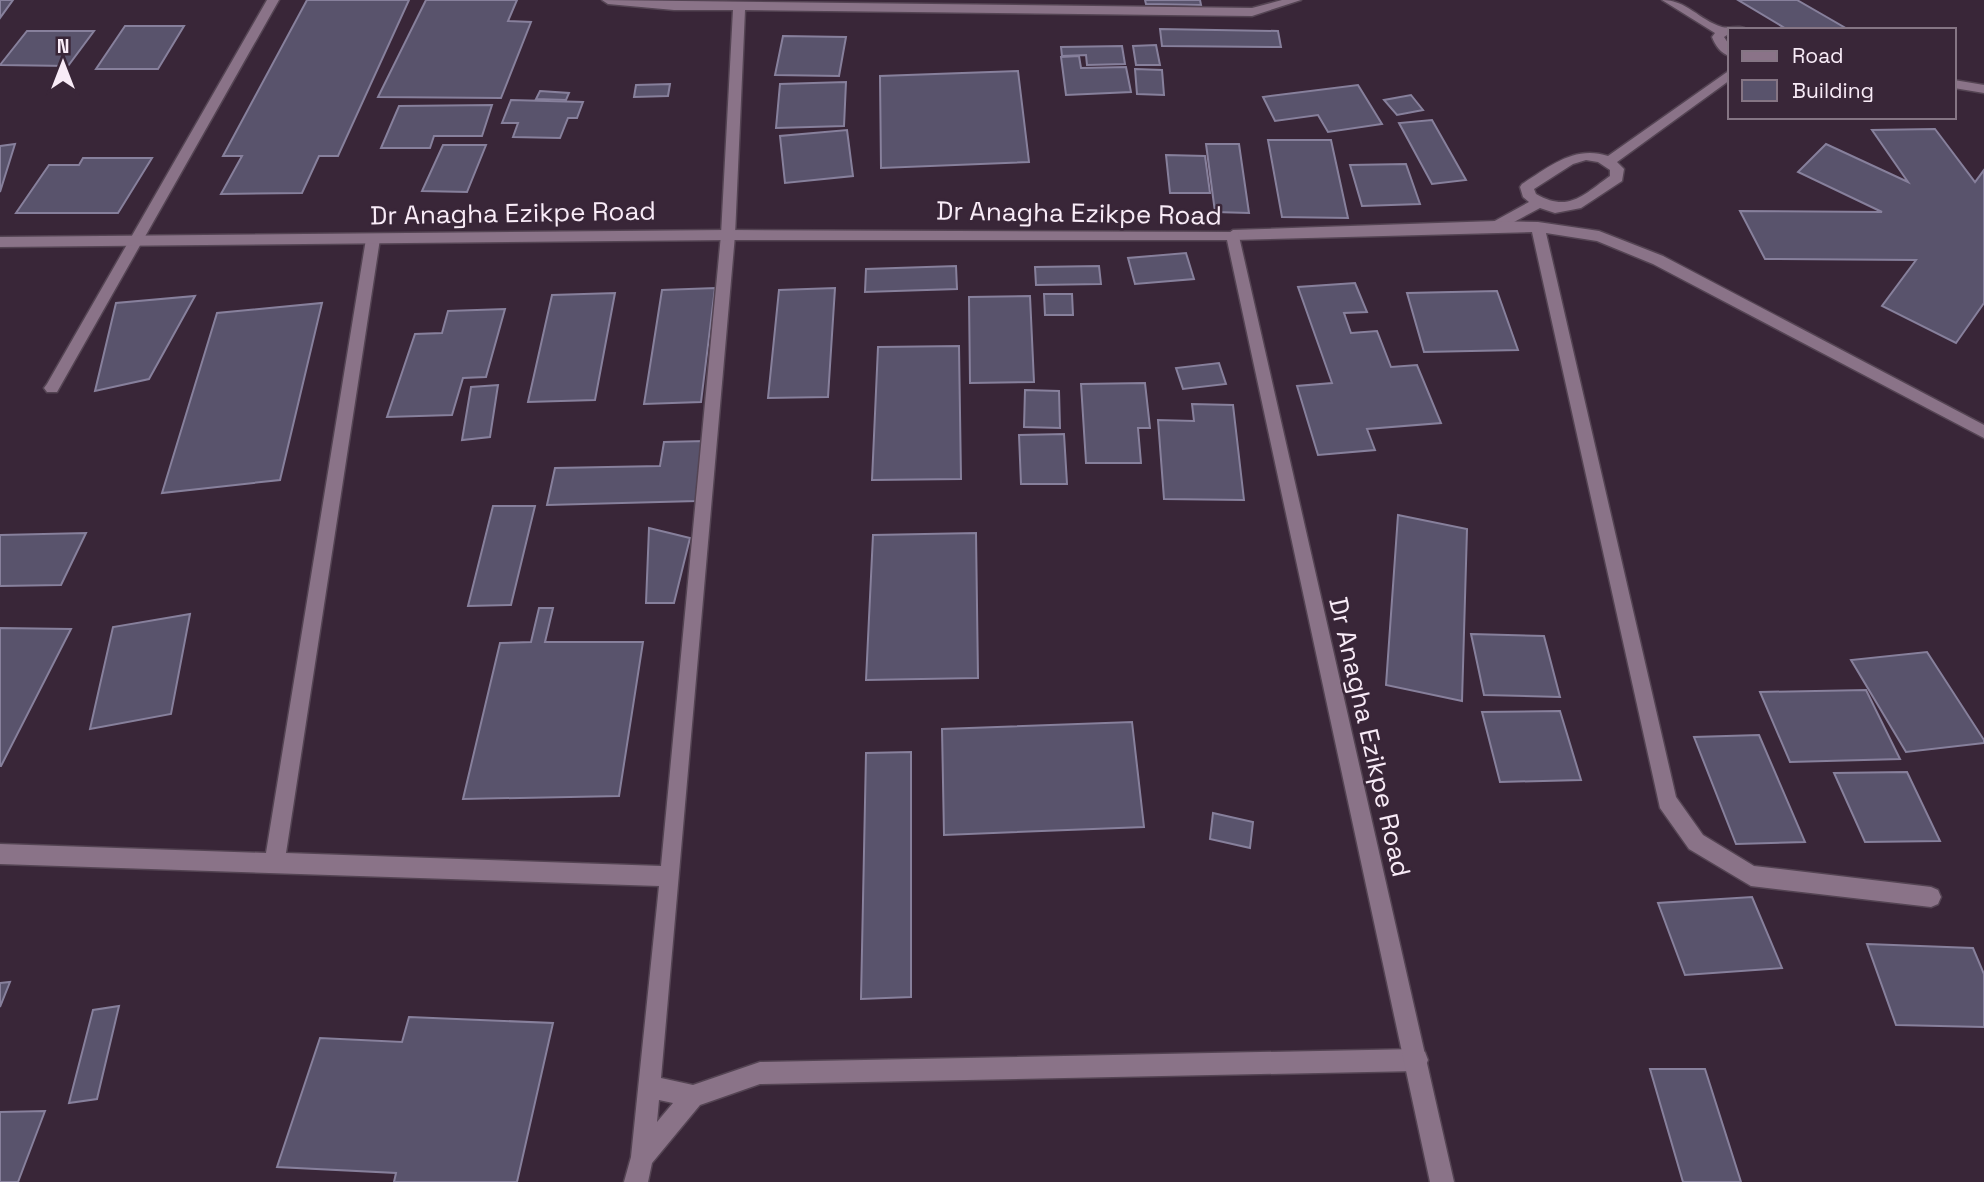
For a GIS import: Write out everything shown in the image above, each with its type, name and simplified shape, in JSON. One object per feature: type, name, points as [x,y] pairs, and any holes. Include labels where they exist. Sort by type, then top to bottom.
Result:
[{"type":"street","points":[[52,388],[273,0]]},
{"type":"street","points":[[608,0],[674,6],[983,5],[1252,12],[1295,0]]},
{"type":"street","points":[[1668,0],[1722,32],[1728,31]]},
{"type":"street","points":[[636,1182],[642,1157],[670,876],[728,235],[739,7]]},
{"type":"street","points":[[1722,32],[1718,37],[1720,44],[1728,50]]},
{"type":"street","points":[[1609,162],[1728,75]]},
{"type":"street","points":[[1956,84],[1984,89]]},
{"type":"street","points":[[1586,156],[1600,156],[1617,169],[1617,178],[1568,210],[1538,203],[1530,197],[1527,187],[1568,162],[1586,156]]},
{"type":"street","points":[[1496,226],[1538,203]]},
{"type":"street","points":[[1233,235],[1496,226],[1538,227],[1599,236],[1658,260],[1984,432]]},
{"type":"street","points":[[1538,227],[1667,801],[1696,842],[1751,876],[1931,897]]},
{"type":"street","name":"Dr Anagha Ezikpe Road","points":[[0,243],[728,235],[1233,235],[1442,1182]]},
{"type":"street","points":[[274,863],[373,239]]},
{"type":"street","points":[[0,854],[670,876]]},
{"type":"street","points":[[649,1087],[693,1096],[760,1073],[1417,1060]]},
{"type":"street","points":[[642,1157],[693,1096]]},
{"type":"building","points":[[0,0],[13,0],[0,18]]},
{"type":"building","points":[[307,0],[409,0],[338,156],[319,156],[302,193],[221,194],[242,156],[223,156]]},
{"type":"building","points":[[426,0],[517,0],[508,21],[531,22],[501,98],[378,97]]},
{"type":"building","points":[[1145,0],[1200,0],[1201,5],[1146,4]]},
{"type":"building","points":[[1738,0],[1797,0],[1846,28],[1785,28]]},
{"type":"building","points":[[125,26],[184,26],[158,69],[96,69]]},
{"type":"building","points":[[1160,29],[1278,31],[1281,47],[1162,46]]},
{"type":"building","points":[[27,31],[94,31],[68,66],[0,65]]},
{"type":"building","points":[[783,36],[846,37],[839,76],[775,75]]},
{"type":"building","points":[[1156,45],[1160,65],[1136,65],[1133,46]]},
{"type":"building","points":[[1122,46],[1125,64],[1087,65],[1086,55],[1062,56],[1061,47]]},
{"type":"building","points":[[1079,56],[1081,68],[1126,67],[1131,92],[1066,95],[1061,57]]},
{"type":"building","points":[[1135,69],[1162,70],[1164,95],[1137,94]]},
{"type":"building","points":[[1018,71],[1029,162],[881,168],[880,76]]},
{"type":"building","points":[[846,82],[844,126],[776,128],[780,84]]},
{"type":"building","points":[[670,84],[668,96],[634,97],[636,85]]},
{"type":"building","points":[[1358,85],[1382,124],[1328,132],[1318,115],[1275,121],[1263,97]]},
{"type":"building","points":[[540,91],[569,93],[566,100],[536,99]]},
{"type":"building","points":[[1411,95],[1423,110],[1397,115],[1384,100]]},
{"type":"building","points":[[511,100],[583,102],[577,118],[568,118],[560,138],[513,137],[518,123],[502,123]]},
{"type":"building","points":[[492,105],[482,136],[434,136],[430,148],[381,148],[399,106]]},
{"type":"building","points":[[1432,120],[1466,180],[1432,184],[1399,123]]},
{"type":"building","points":[[1935,129],[1975,182],[1984,170],[1984,303],[1956,343],[1882,306],[1916,260],[1765,259],[1740,211],[1882,212],[1798,172],[1826,144],[1908,182],[1872,130]]},
{"type":"building","points":[[847,130],[853,176],[785,183],[780,136]]},
{"type":"building","points":[[1268,140],[1331,140],[1348,218],[1282,217]]},
{"type":"building","points":[[15,144],[0,192],[0,146]]},
{"type":"building","points":[[1206,144],[1239,144],[1249,213],[1215,212]]},
{"type":"building","points":[[443,145],[486,145],[467,192],[422,191]]},
{"type":"building","points":[[1166,155],[1205,156],[1210,193],[1170,193]]},
{"type":"building","points":[[83,158],[152,158],[118,213],[16,213],[49,165],[79,165]]},
{"type":"building","points":[[1406,164],[1420,204],[1362,206],[1350,165]]},
{"type":"building","points":[[1186,253],[1194,279],[1135,284],[1128,258]]},
{"type":"building","points":[[956,266],[957,289],[865,292],[866,269]]},
{"type":"building","points":[[1099,266],[1101,284],[1036,285],[1035,267]]},
{"type":"building","points":[[1355,283],[1367,312],[1344,313],[1351,333],[1377,331],[1391,367],[1417,365],[1441,423],[1367,429],[1375,450],[1318,455],[1297,386],[1332,383],[1298,287]]},
{"type":"building","points":[[715,288],[701,402],[644,404],[662,290]]},
{"type":"building","points":[[835,288],[828,397],[768,398],[779,290]]},
{"type":"building","points":[[1497,291],[1518,350],[1424,352],[1407,293]]},
{"type":"building","points":[[615,293],[595,400],[528,402],[552,295]]},
{"type":"building","points":[[1044,294],[1072,294],[1073,315],[1045,315]]},
{"type":"building","points":[[195,296],[149,379],[95,391],[116,303]]},
{"type":"building","points":[[1030,296],[1034,382],[970,383],[969,297]]},
{"type":"building","points":[[322,303],[280,480],[162,493],[217,313]]},
{"type":"building","points":[[505,309],[486,377],[463,378],[452,415],[387,417],[415,334],[442,333],[448,311]]},
{"type":"building","points":[[959,346],[961,479],[872,480],[878,347]]},
{"type":"building","points":[[1219,363],[1226,384],[1183,389],[1176,368]]},
{"type":"building","points":[[1145,383],[1150,428],[1138,428],[1141,463],[1086,463],[1081,384]]},
{"type":"building","points":[[498,385],[490,437],[462,440],[471,387]]},
{"type":"building","points":[[1025,390],[1059,391],[1060,428],[1024,427]]},
{"type":"building","points":[[1192,404],[1233,405],[1244,500],[1164,499],[1158,420],[1194,421]]},
{"type":"building","points":[[1064,434],[1067,484],[1021,484],[1019,435]]},
{"type":"building","points":[[705,441],[697,501],[547,505],[555,468],[660,466],[664,442]]},
{"type":"building","points":[[493,506],[535,506],[511,605],[468,606]]},
{"type":"building","points":[[1398,515],[1467,529],[1462,701],[1386,685]]},
{"type":"building","points":[[649,528],[690,538],[674,603],[646,603]]},
{"type":"building","points":[[86,533],[61,585],[0,586],[0,535]]},
{"type":"building","points":[[976,533],[978,678],[866,680],[873,535]]},
{"type":"building","points":[[539,608],[553,608],[545,642],[643,642],[619,796],[463,799],[500,643],[531,642]]},
{"type":"building","points":[[190,614],[171,714],[90,729],[113,627]]},
{"type":"building","points":[[0,628],[71,629],[1,766],[0,766]]},
{"type":"building","points":[[1471,634],[1544,636],[1560,697],[1484,695]]},
{"type":"building","points":[[1927,652],[1984,743],[1906,752],[1851,660]]},
{"type":"building","points":[[1866,690],[1900,759],[1790,762],[1760,692]]},
{"type":"building","points":[[1560,711],[1581,780],[1500,782],[1482,712]]},
{"type":"building","points":[[1132,722],[1144,827],[944,835],[942,729]]},
{"type":"building","points":[[1759,735],[1805,842],[1736,844],[1694,737]]},
{"type":"building","points":[[911,752],[911,997],[861,999],[866,753]]},
{"type":"building","points":[[1907,772],[1940,841],[1865,842],[1834,773]]},
{"type":"building","points":[[1213,813],[1253,822],[1250,848],[1210,839]]},
{"type":"building","points":[[1752,897],[1782,968],[1685,975],[1658,903]]},
{"type":"building","points":[[1867,944],[1973,948],[1984,974],[1984,1027],[1896,1025]]},
{"type":"building","points":[[10,982],[0,1007],[0,983]]},
{"type":"building","points":[[119,1006],[97,1099],[69,1103],[93,1010]]},
{"type":"building","points":[[409,1017],[553,1023],[517,1182],[394,1182],[396,1173],[277,1167],[320,1038],[402,1042]]},
{"type":"building","points":[[1650,1069],[1705,1069],[1741,1182],[1683,1182]]},
{"type":"building","points":[[45,1111],[18,1182],[0,1182],[0,1112]]}]
